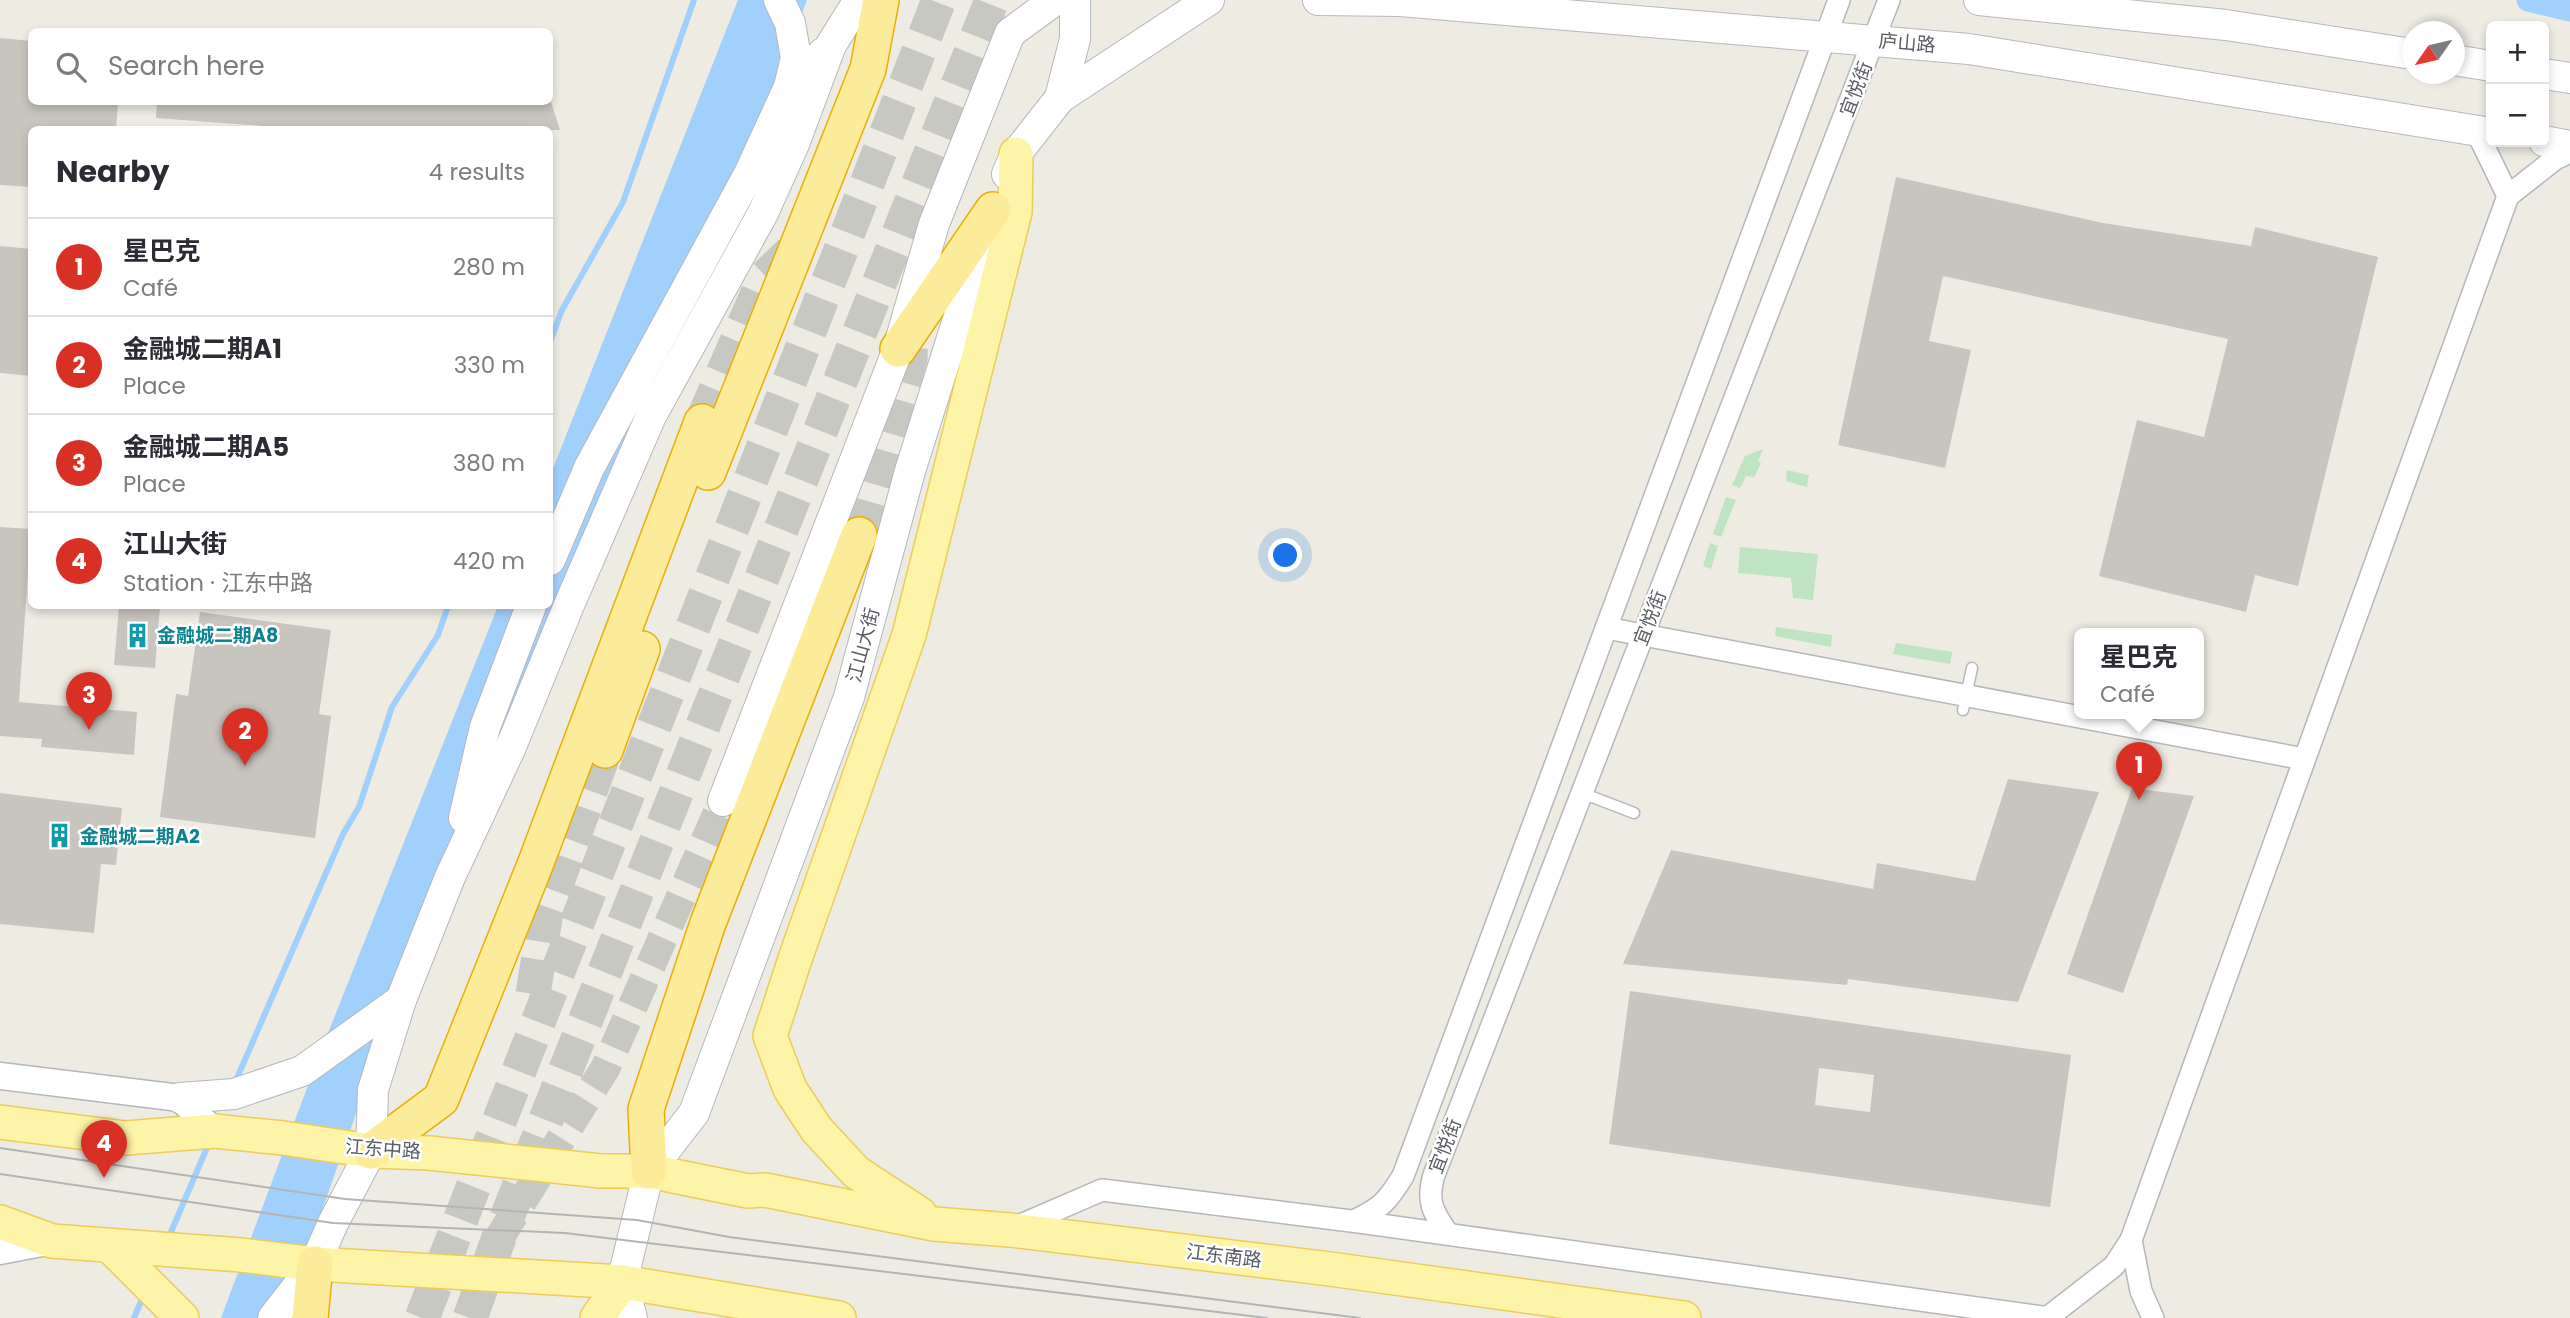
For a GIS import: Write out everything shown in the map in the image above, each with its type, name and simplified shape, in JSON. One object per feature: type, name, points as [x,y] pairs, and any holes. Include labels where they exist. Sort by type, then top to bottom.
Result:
[{"type":"highway","points":[[605,750],[683,534],[868,69],[881,0]]},
{"type":"highway","points":[[898,349],[993,210]]},
{"type":"highway","points":[[371,1151],[441,1098],[535,865],[702,422]]},
{"type":"highway","points":[[649,1171],[646,1109],[708,923],[859,535]]},
{"type":"highway","points":[[310,1318],[315,1264]]},
{"type":"main road","points":[[553,553],[589,468],[749,174],[789,87],[796,58],[790,23],[779,0]]},
{"type":"main road","points":[[273,1318],[315,1264],[371,1151],[373,1090],[401,1000],[450,877],[510,749],[651,416],[763,214],[794,144],[831,45],[859,0]]},
{"type":"main road","points":[[723,801],[898,349],[934,224],[1010,33],[1055,0]]},
{"type":"main road","name":"江山大街","points":[[622,1282],[649,1171],[694,1113],[849,697],[910,471],[993,210],[1016,154],[1060,98],[1075,39],[1075,0]]},
{"type":"main road","points":[[1060,98],[1209,0]]},
{"type":"main road","name":"庐山路","points":[[1318,0],[1400,1],[1969,49],[2484,132]]},
{"type":"main road","points":[[1979,0],[2226,25],[2402,52]]},
{"type":"main road","points":[[789,87],[831,45]]},
{"type":"main road","points":[[2465,62],[2486,65]]},
{"type":"main road","points":[[2549,75],[2570,78]]},
{"type":"main road","points":[[2549,142],[2570,146]]},
{"type":"main road","points":[[934,1224],[856,1172],[817,1130],[790,1089],[770,1036],[909,635],[1015,212],[1016,154]]},
{"type":"main road","points":[[450,877],[485,727],[530,609]]},
{"type":"main road","points":[[180,1098],[234,1094],[302,1071],[401,1000]]},
{"type":"main road","name":"江东中路","points":[[0,1122],[126,1138],[214,1131],[371,1151],[429,1153],[601,1171],[649,1171],[748,1191],[765,1190]]},
{"type":"main road","name":"江东南路","points":[[765,1190],[934,1224],[1010,1230],[1343,1271],[1684,1318]]},
{"type":"main road","points":[[0,1222],[52,1241],[241,1255],[315,1264],[622,1282],[839,1318]]},
{"type":"main road","points":[[110,1246],[182,1318]]},
{"type":"main road","points":[[597,1318],[622,1282]]},
{"type":"main road","points":[[622,1282],[632,1318]]},
{"type":"street","name":"宜悦街","points":[[1354,1221],[1372,1213],[1388,1200],[1403,1177],[1839,0]]},
{"type":"street","name":"宜悦街","points":[[1448,1234],[1430,1203],[1434,1175],[1889,0]]},
{"type":"street","points":[[2484,132],[2508,196]]},
{"type":"street","points":[[1010,1230],[1102,1190],[1354,1221],[2048,1318],[2114,1266],[2131,1240],[2508,196],[2555,159],[2570,152]]},
{"type":"street","points":[[1606,628],[1964,703],[2304,759]]},
{"type":"street","points":[[0,1076],[180,1098],[214,1131]]},
{"type":"street","points":[[2131,1240],[2141,1291],[2153,1318]]},
{"type":"street","points":[[0,1251],[52,1241]]},
{"type":"lane","points":[[1964,703],[1972,668]]},
{"type":"lane","points":[[1582,793],[1634,813]]},
{"type":"green space","points":[[1763,449],[1758,461],[1761,463],[1754,477],[1746,476],[1740,488],[1732,485],[1745,456]]},
{"type":"green space","points":[[1787,470],[1809,475],[1807,487],[1786,481]]},
{"type":"green space","points":[[1726,497],[1736,500],[1721,537],[1713,534]]},
{"type":"green space","points":[[1710,543],[1718,546],[1711,569],[1703,566]]},
{"type":"green space","points":[[1740,547],[1818,554],[1813,600],[1793,598],[1791,578],[1738,573]]},
{"type":"green space","points":[[1776,627],[1832,635],[1831,647],[1775,636]]},
{"type":"green space","points":[[1896,643],[1952,652],[1950,664],[1893,654]]},
{"type":"water","points":[[738,0],[807,0],[625,461],[375,1060],[284,1318],[221,1318],[322,1048],[497,609],[553,609],[553,468]]},
{"type":"building","points":[[0,38],[28,41],[28,105],[118,105],[116,126],[28,126],[28,187],[0,185]]},
{"type":"building","points":[[157,105],[552,105],[560,130],[553,130],[553,126],[263,126],[156,118]]},
{"type":"building","points":[[1896,177],[2103,223],[2251,246],[2255,227],[2378,257],[2298,586],[2255,575],[2246,612],[2099,576],[2137,420],[2204,437],[2228,339],[1943,276],[1929,341],[1971,350],[1945,468],[1838,445]]},
{"type":"building","points":[[0,246],[28,249],[28,376],[0,373]]},
{"type":"building","points":[[0,527],[28,529],[28,573],[19,702],[137,712],[134,755],[41,747],[42,739],[0,736]]},
{"type":"building","name":"金融城二期A8","points":[[119,609],[160,609],[155,668],[114,665]]},
{"type":"building","points":[[200,612],[331,630],[319,714],[331,716],[315,838],[160,817],[176,694],[188,696]]},
{"type":"building","points":[[2008,779],[2099,792],[2018,1002],[1848,979],[1847,985],[1623,964],[1671,850],[1873,889],[1877,863],[1975,881]]},
{"type":"building","points":[[2132,788],[2194,796],[2123,993],[2067,974]]},
{"type":"building","name":"金融城二期A2","points":[[0,793],[122,808],[116,865],[101,864],[94,933],[0,924]]},
{"type":"building","points":[[1630,991],[2071,1055],[2050,1207],[1609,1144]],"holes":[[[1819,1068],[1874,1075],[1870,1112],[1815,1105]]]},
{"type":"waterway","points":[[553,334],[562,310],[623,202],[694,0]]},
{"type":"waterway","points":[[2528,0],[2570,10]]},
{"type":"waterway","points":[[234,1085],[343,834],[359,807],[392,707],[438,635],[447,609]]},
{"type":"waterway","points":[[168,1239],[209,1143]]},
{"type":"waterway","points":[[134,1318],[144,1294]]},
{"type":"tunnel","points":[[422,1318],[939,0]]},
{"type":"tunnel","points":[[470,1318],[498,1240],[992,0]]},
{"type":"tunnel","points":[[702,422],[765,277],[801,243]]},
{"type":"tunnel","points":[[859,535],[910,359],[911,314]]},
{"type":"tunnel","points":[[533,994],[546,912],[605,750]]},
{"type":"tunnel","points":[[498,1240],[606,1067],[723,801]]},
{"type":"tram line","points":[[0,1148],[345,1199],[637,1220],[729,1237],[1360,1318]]},
{"type":"tram line","points":[[0,1174],[333,1223],[565,1233],[1267,1318]]},
{"type":"place","name":"金融城二期A8","points":[[137,635]]},
{"type":"place","name":"金融城二期A5","points":[[89,730]]},
{"type":"place","name":"金融城二期A1","points":[[245,766]]},
{"type":"place","name":"星巴克","points":[[2139,800]]},
{"type":"place","name":"金融城二期A2","points":[[60,836]]},
{"type":"place","name":"江山大街","points":[[104,1178]]}]
